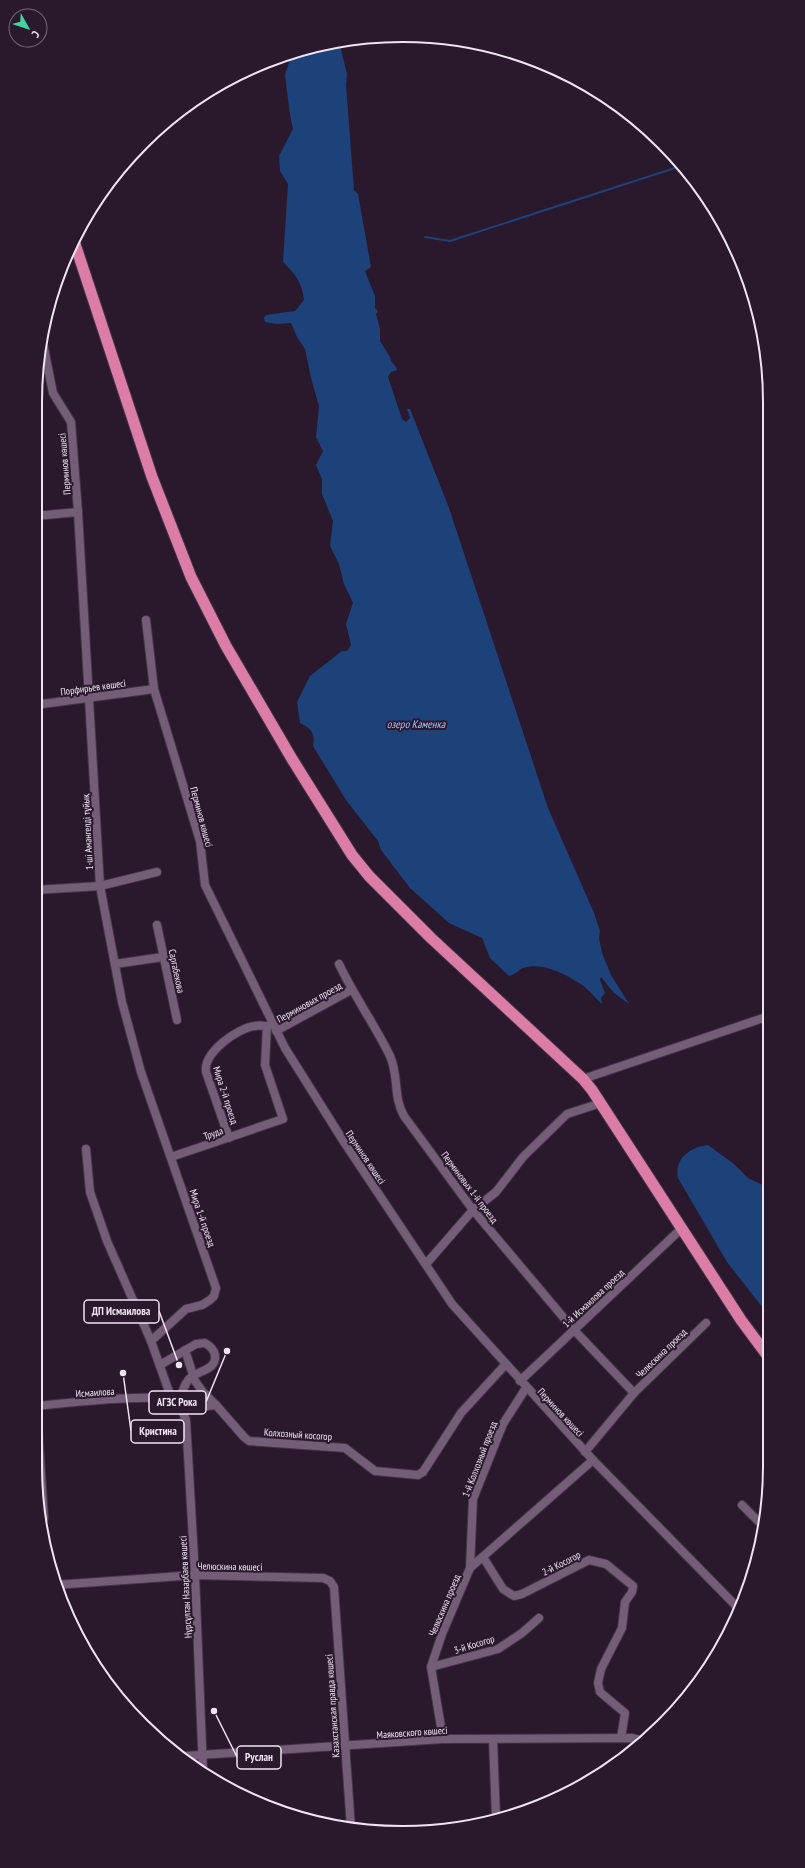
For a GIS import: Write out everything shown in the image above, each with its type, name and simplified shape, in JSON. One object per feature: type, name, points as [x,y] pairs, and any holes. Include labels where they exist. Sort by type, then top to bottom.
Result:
[{"type":"highway","points":[[76,249],[152,477],[191,577],[226,646],[292,759],[352,855],[369,876],[431,938],[583,1079],[601,1103],[748,1331],[763,1350]]},
{"type":"street","name":"Перминов көшесі","points":[[45,354],[53,393],[71,422],[83,587]]},
{"type":"street","points":[[42,515],[78,512]]},
{"type":"street","name":"1-ші Амангелді тұйық","points":[[83,587],[100,886],[122,1002],[141,1072]]},
{"type":"street","name":"Перминов көшесі","points":[[146,620],[154,689],[198,833],[206,890],[272,1027],[344,1142],[452,1304],[505,1365],[585,1452],[735,1605]]},
{"type":"street","name":"Порфирьев көшесі","points":[[42,704],[154,689]]},
{"type":"street","points":[[42,890],[100,886],[157,872]]},
{"type":"street","name":"Саргабекова","points":[[157,925],[177,1020]]},
{"type":"street","points":[[115,964],[163,957]]},
{"type":"street","name":"Перминовых 1-й проезд","points":[[339,964],[351,990],[390,1057],[395,1069],[398,1101],[401,1110],[473,1210],[574,1330],[634,1393]]},
{"type":"street","name":"Перминовых проезд","points":[[272,1027],[351,990]]},
{"type":"street","points":[[583,1079],[763,1018]]},
{"type":"street","name":"Мира 2-й проезд","points":[[229,1138],[206,1072],[206,1063],[214,1051],[234,1034],[254,1026],[272,1027]]},
{"type":"street","name":"Труда","points":[[171,1157],[283,1119],[265,1065],[272,1027]]},
{"type":"street","name":"Мира 1-й проезд","points":[[141,1072],[216,1291],[214,1296],[208,1302],[186,1309],[151,1341]]},
{"type":"street","points":[[426,1264],[473,1210],[496,1192],[522,1157],[567,1114],[601,1103]]},
{"type":"street","name":"Нұрсұлтан Назарбаев көшесі","points":[[86,1149],[90,1192],[107,1241],[151,1341],[177,1405],[186,1420],[195,1576],[203,1765]]},
{"type":"street","name":"1-й Исмаилова проезд","points":[[520,1381],[681,1229]]},
{"type":"street","name":"Челюскина проезд","points":[[585,1452],[634,1393],[706,1323]]},
{"type":"street","points":[[160,1365],[196,1344],[205,1344],[210,1346],[215,1354],[213,1364],[210,1367],[192,1375],[186,1384],[177,1405],[216,1404]]},
{"type":"street","points":[[185,1350],[192,1375]]},
{"type":"street","name":"Колхозный косогор","points":[[192,1375],[198,1387],[216,1404],[244,1437],[250,1441],[345,1448],[374,1471],[420,1475],[461,1413],[505,1365]]},
{"type":"street","name":"1-й Колхозный проезд","points":[[470,1568],[473,1499],[502,1424],[526,1388]]},
{"type":"street","name":"Исмаилова","points":[[42,1406],[152,1398],[177,1405]]},
{"type":"street","name":"Челюскина проезд","points":[[443,1739],[431,1667],[442,1634],[470,1568],[593,1460]]},
{"type":"street","points":[[742,1505],[759,1522]]},
{"type":"street","name":"2-й Косогор","points":[[483,1558],[503,1589],[514,1596],[522,1594],[556,1578],[582,1562],[592,1560],[606,1564],[633,1586],[632,1592],[625,1602],[622,1628],[601,1669],[598,1683],[600,1692],[625,1713],[621,1738]]},
{"type":"street","name":"Челюскина көшесі","points":[[62,1585],[195,1576],[324,1578],[332,1583]]},
{"type":"street","name":"Казахстанская правда көшесі","points":[[332,1583],[334,1587],[351,1822]]},
{"type":"street","name":"3-й Косогор","points":[[431,1667],[498,1649],[522,1633],[539,1618]]},
{"type":"street","name":"Маяковского көшесі","points":[[189,1756],[443,1739],[621,1738],[635,1741]]},
{"type":"street","points":[[493,1739],[496,1814]]},
{"type":"water","name":"озеро Каменка","points":[[340,48],[347,74],[346,85],[354,190],[358,194],[371,267],[365,271],[375,296],[375,308],[378,311],[376,314],[380,329],[380,341],[397,370],[391,372],[388,377],[402,419],[406,422],[410,418],[407,409],[410,409],[449,508],[548,808],[594,913],[600,931],[599,938],[602,953],[611,975],[629,1004],[614,993],[601,977],[600,980],[605,993],[601,998],[602,1004],[582,985],[545,967],[538,966],[523,968],[509,976],[490,958],[482,938],[449,923],[410,888],[381,850],[378,841],[346,800],[313,746],[314,738],[310,729],[300,723],[297,702],[310,676],[342,651],[347,651],[351,645],[346,624],[353,603],[344,584],[339,564],[330,546],[333,521],[322,494],[322,479],[316,465],[323,451],[316,437],[319,406],[305,349],[297,337],[291,323],[276,324],[265,322],[264,318],[266,315],[295,311],[304,300],[300,283],[283,262],[288,184],[280,171],[279,156],[293,129],[285,75],[290,60],[309,54]]},
{"type":"water","points":[[708,1145],[734,1164],[748,1178],[763,1185],[763,1308],[727,1262],[678,1178],[678,1165],[681,1160],[690,1151],[701,1146]]},
{"type":"waterway","points":[[425,237],[450,241],[676,168]]},
{"type":"place","name":"АГЗС Рока","points":[[227,1351]]},
{"type":"place","name":"ДП Исмаилова","points":[[179,1365]]},
{"type":"place","name":"Кристина","points":[[123,1373]]},
{"type":"place","name":"Руслан","points":[[214,1711]]}]
